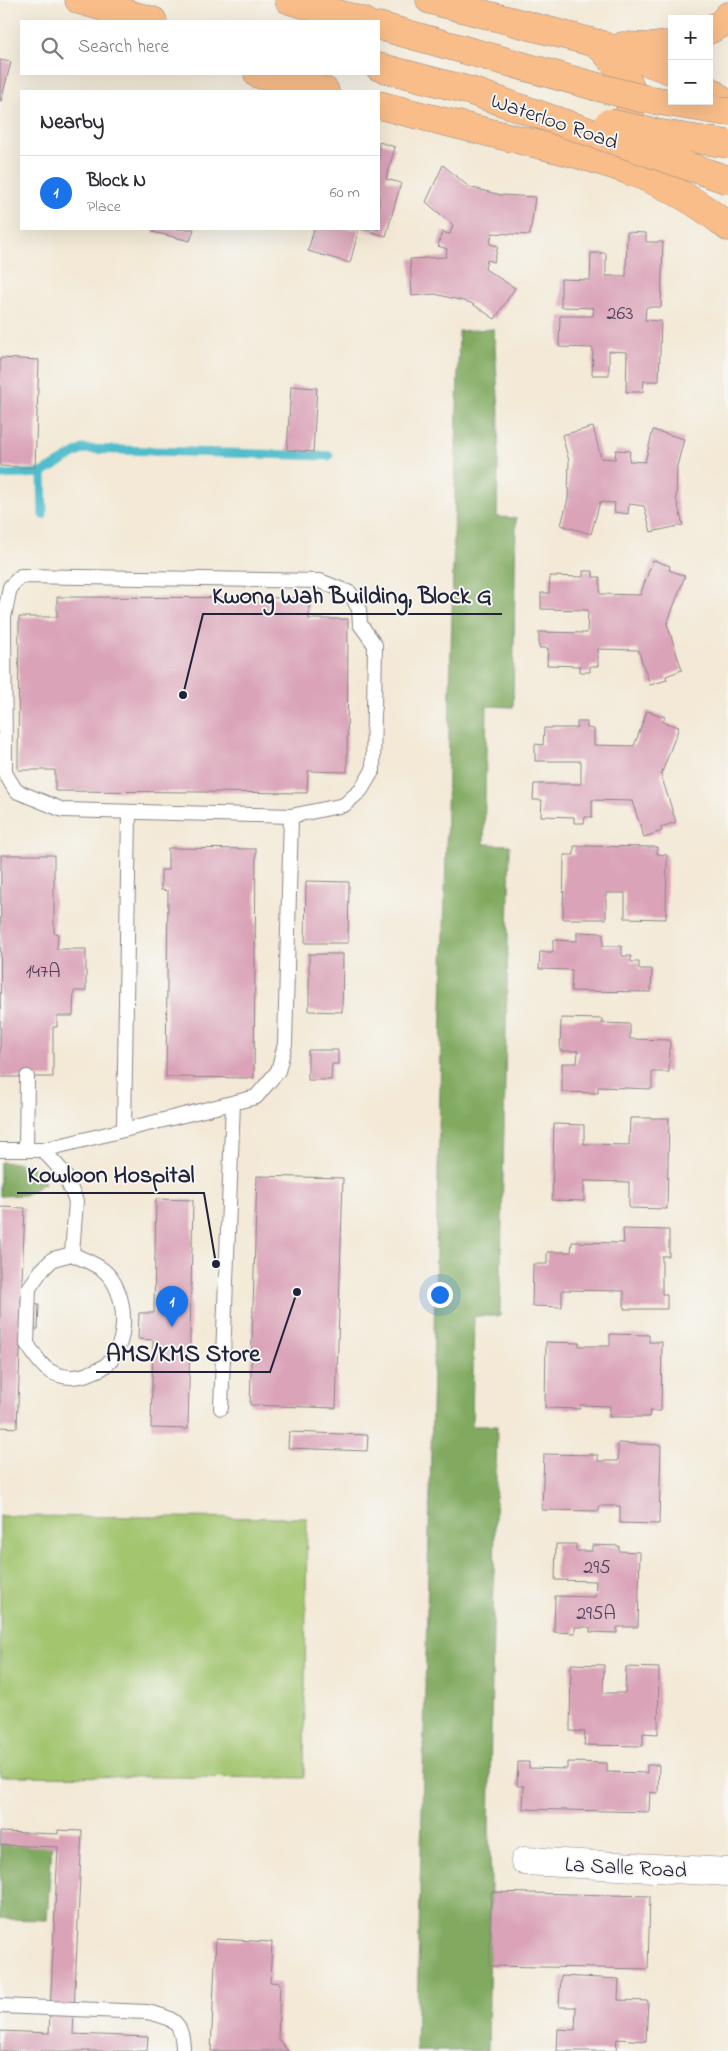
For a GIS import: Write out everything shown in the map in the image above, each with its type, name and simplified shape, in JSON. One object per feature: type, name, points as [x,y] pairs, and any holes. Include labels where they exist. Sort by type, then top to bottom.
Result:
[{"type":"main road","points":[[79,0],[150,20]]},
{"type":"main road","points":[[289,0],[359,20]]},
{"type":"main road","points":[[430,0],[599,44],[668,70]]},
{"type":"main road","points":[[713,28],[721,24],[728,16]]},
{"type":"main road","name":"Waterloo Road","points":[[380,26],[640,98],[728,112]]},
{"type":"main road","points":[[599,44],[651,47],[668,45]]},
{"type":"main road","points":[[581,155],[603,147],[613,139],[622,129],[634,104],[632,89],[599,44]]},
{"type":"main road","name":"Waterloo Road","points":[[380,67],[471,91],[728,180]]},
{"type":"main road","points":[[262,75],[321,90]]},
{"type":"main road","points":[[471,91],[656,133],[728,144]]},
{"type":"main road","points":[[713,93],[728,106]]},
{"type":"main road","name":"Waterloo Road","points":[[380,105],[581,155],[648,178],[682,194],[709,211],[728,227]]},
{"type":"street","name":"La Salle Road","points":[[525,1862],[728,1872]]},
{"type":"lane","points":[[22,576],[320,581],[350,593],[359,609],[360,624],[375,645],[373,770],[361,790],[344,805],[292,816],[63,810],[16,790],[5,773],[4,616],[10,587],[22,576]]},
{"type":"lane","points":[[124,1129],[129,813]]},
{"type":"lane","points":[[0,1150],[43,1150],[256,1097],[278,1071],[284,1044],[292,816]]},
{"type":"lane","points":[[26,1150],[27,1077]]},
{"type":"lane","points":[[221,1408],[233,1102]]},
{"type":"lane","points":[[43,1150],[64,1173],[76,1201],[72,1254]]},
{"type":"lane","points":[[72,1254],[104,1270],[119,1291],[123,1316],[123,1332],[116,1352],[102,1368],[81,1376],[64,1378],[46,1369],[26,1344],[29,1288],[41,1270],[53,1259],[72,1254]]},
{"type":"lane","points":[[0,2006],[147,2012],[167,2016],[177,2023],[183,2037],[184,2051]]},
{"type":"green space","points":[[494,329],[499,413],[497,517],[516,518],[513,707],[487,706],[484,844],[510,845],[500,1316],[474,1316],[472,1426],[497,1426],[489,1832],[491,1878],[488,2051],[416,2051],[459,331]]},
{"type":"green space","points":[[0,1162],[30,1164],[45,1183],[25,1195],[0,1196]]},
{"type":"green space","points":[[0,1516],[307,1518],[304,1778],[0,1776]]},
{"type":"green space","points":[[0,1835],[52,1843],[47,1920],[0,1919]]},
{"type":"building","points":[[0,60],[11,62],[1,101],[0,101]]},
{"type":"building","points":[[380,142],[395,147],[386,179],[401,183],[386,236],[365,230],[380,230]]},
{"type":"building","points":[[443,165],[469,187],[501,195],[535,197],[530,235],[492,233],[490,244],[498,246],[494,262],[487,260],[485,269],[515,288],[495,319],[471,303],[435,294],[412,296],[410,259],[446,257],[447,249],[438,246],[442,232],[450,234],[453,225],[426,202]]},
{"type":"building","points":[[154,230],[194,230],[190,241],[153,232]]},
{"type":"building","points":[[314,230],[359,230],[350,263],[308,251]]},
{"type":"building","points":[[627,232],[646,233],[646,242],[663,242],[661,307],[646,307],[645,320],[661,321],[659,381],[644,381],[643,392],[626,392],[627,352],[609,351],[609,375],[592,375],[593,348],[559,347],[560,316],[593,316],[594,308],[561,307],[561,279],[590,280],[591,253],[606,253],[606,276],[626,276]]},
{"type":"building","points":[[0,358],[39,360],[35,468],[0,466]]},
{"type":"building","points":[[291,386],[317,388],[313,452],[287,450]]},
{"type":"building","points":[[593,427],[601,458],[615,459],[616,450],[630,451],[629,461],[645,462],[653,430],[684,439],[677,466],[676,498],[683,525],[651,532],[644,506],[629,504],[628,514],[614,512],[615,503],[600,502],[591,534],[561,525],[568,499],[569,461],[562,435]]},
{"type":"building","points":[[653,560],[670,566],[669,570],[685,576],[667,624],[682,670],[666,676],[667,680],[650,685],[638,650],[598,649],[598,666],[590,666],[590,672],[580,672],[580,666],[547,665],[548,648],[539,648],[539,632],[587,633],[588,610],[541,609],[541,593],[549,593],[550,576],[583,577],[583,571],[593,571],[593,577],[600,577],[600,594],[640,595]]},
{"type":"building","points":[[57,597],[309,598],[309,619],[348,619],[347,772],[308,771],[307,793],[55,791],[55,770],[18,770],[19,617],[57,617]]},
{"type":"building","points":[[647,711],[665,717],[663,722],[679,727],[661,775],[676,822],[661,827],[662,831],[644,837],[632,801],[592,800],[592,817],[585,817],[584,823],[574,823],[574,817],[541,816],[542,800],[533,800],[534,784],[581,784],[581,761],[535,761],[535,744],[543,745],[544,728],[577,728],[577,722],[587,722],[587,728],[594,729],[594,745],[634,746]]},
{"type":"building","points":[[574,846],[657,847],[657,854],[667,855],[666,919],[625,918],[625,893],[606,893],[606,919],[563,919],[564,855],[574,855]]},
{"type":"building","points":[[168,848],[256,849],[254,1078],[166,1077],[168,891],[161,890],[161,870],[168,870]]},
{"type":"building","points":[[1,855],[54,855],[54,933],[58,934],[57,949],[86,949],[86,991],[74,991],[73,1016],[57,1016],[57,1027],[53,1027],[53,1077],[0,1077]]},
{"type":"building","points":[[306,881],[349,882],[348,943],[305,943]]},
{"type":"building","points":[[577,932],[603,933],[603,946],[622,946],[622,956],[631,956],[631,962],[639,962],[639,969],[652,969],[651,992],[571,991],[572,970],[539,969],[540,952],[553,952],[553,940],[577,941]]},
{"type":"building","points":[[309,954],[343,954],[342,1012],[309,1011]]},
{"type":"building","points":[[561,1018],[602,1019],[602,1023],[630,1024],[630,1039],[670,1040],[669,1072],[652,1072],[652,1089],[598,1087],[598,1093],[562,1092],[562,1063],[577,1063],[578,1051],[560,1051]]},
{"type":"building","points":[[308,1050],[338,1050],[338,1064],[332,1064],[331,1080],[308,1080]]},
{"type":"building","points":[[630,1118],[669,1118],[667,1209],[629,1208],[629,1182],[584,1181],[584,1201],[552,1200],[554,1124],[584,1125],[584,1144],[629,1145]]},
{"type":"building","points":[[257,1176],[343,1178],[336,1408],[250,1405]]},
{"type":"building","points":[[156,1199],[193,1200],[188,1429],[151,1428],[153,1340],[138,1339],[139,1313],[154,1313]]},
{"type":"building","points":[[0,1207],[25,1208],[21,1304],[39,1305],[38,1329],[21,1329],[17,1428],[0,1427]]},
{"type":"building","points":[[623,1229],[669,1230],[669,1256],[662,1256],[662,1294],[667,1294],[667,1309],[624,1309],[624,1291],[562,1290],[562,1307],[532,1306],[533,1264],[547,1264],[547,1252],[571,1252],[572,1242],[624,1243]]},
{"type":"building","points":[[610,1334],[649,1335],[649,1342],[662,1342],[661,1411],[650,1411],[649,1417],[609,1417],[610,1406],[580,1405],[580,1409],[545,1408],[546,1342],[579,1343],[579,1346],[610,1346]]},
{"type":"building","points":[[289,1432],[368,1435],[367,1451],[288,1448]]},
{"type":"building","points":[[618,1443],[661,1445],[659,1524],[620,1523],[620,1506],[599,1506],[599,1511],[542,1510],[544,1454],[598,1455],[598,1461],[618,1461]]},
{"type":"building","points":[[556,1544],[576,1544],[576,1551],[592,1551],[592,1545],[619,1546],[619,1551],[640,1552],[638,1627],[617,1627],[617,1633],[590,1632],[590,1627],[575,1627],[575,1633],[554,1632],[555,1596],[595,1597],[596,1581],[555,1580]]},
{"type":"building","points":[[571,1664],[604,1665],[603,1693],[625,1693],[626,1667],[659,1668],[658,1734],[643,1733],[643,1746],[584,1745],[585,1732],[570,1731]]},
{"type":"building","points":[[518,1762],[529,1762],[529,1768],[567,1769],[567,1762],[607,1763],[607,1772],[647,1773],[647,1765],[659,1765],[658,1793],[650,1792],[649,1812],[523,1809],[524,1786],[517,1786]]},
{"type":"building","points":[[58,1830],[82,1831],[73,2034],[148,2037],[147,2051],[0,2051],[0,2031],[49,2033],[58,1847],[0,1845],[0,1832],[58,1834]]},
{"type":"building","points":[[491,1892],[650,1896],[648,1969],[489,1966]]},
{"type":"building","points":[[216,1939],[272,1942],[270,1982],[280,1983],[278,2039],[288,2051],[211,2051]]},
{"type":"building","points":[[561,1976],[619,1979],[618,2000],[648,2001],[646,2041],[617,2039],[616,2051],[557,2051],[558,2029],[575,2030],[576,2007],[559,2007]]},
{"type":"waterway","points":[[0,475],[42,473],[83,449],[329,456]]},
{"type":"waterway","points":[[42,473],[43,515]]},
{"type":"place","name":"Kwong Wah Building, Block G","points":[[183,695]]},
{"type":"place","name":"Kowloon Hospital","points":[[216,1264]]},
{"type":"place","name":"AMS/KMS Store","points":[[297,1292]]},
{"type":"place","name":"Block N","points":[[172,1327]]}]
